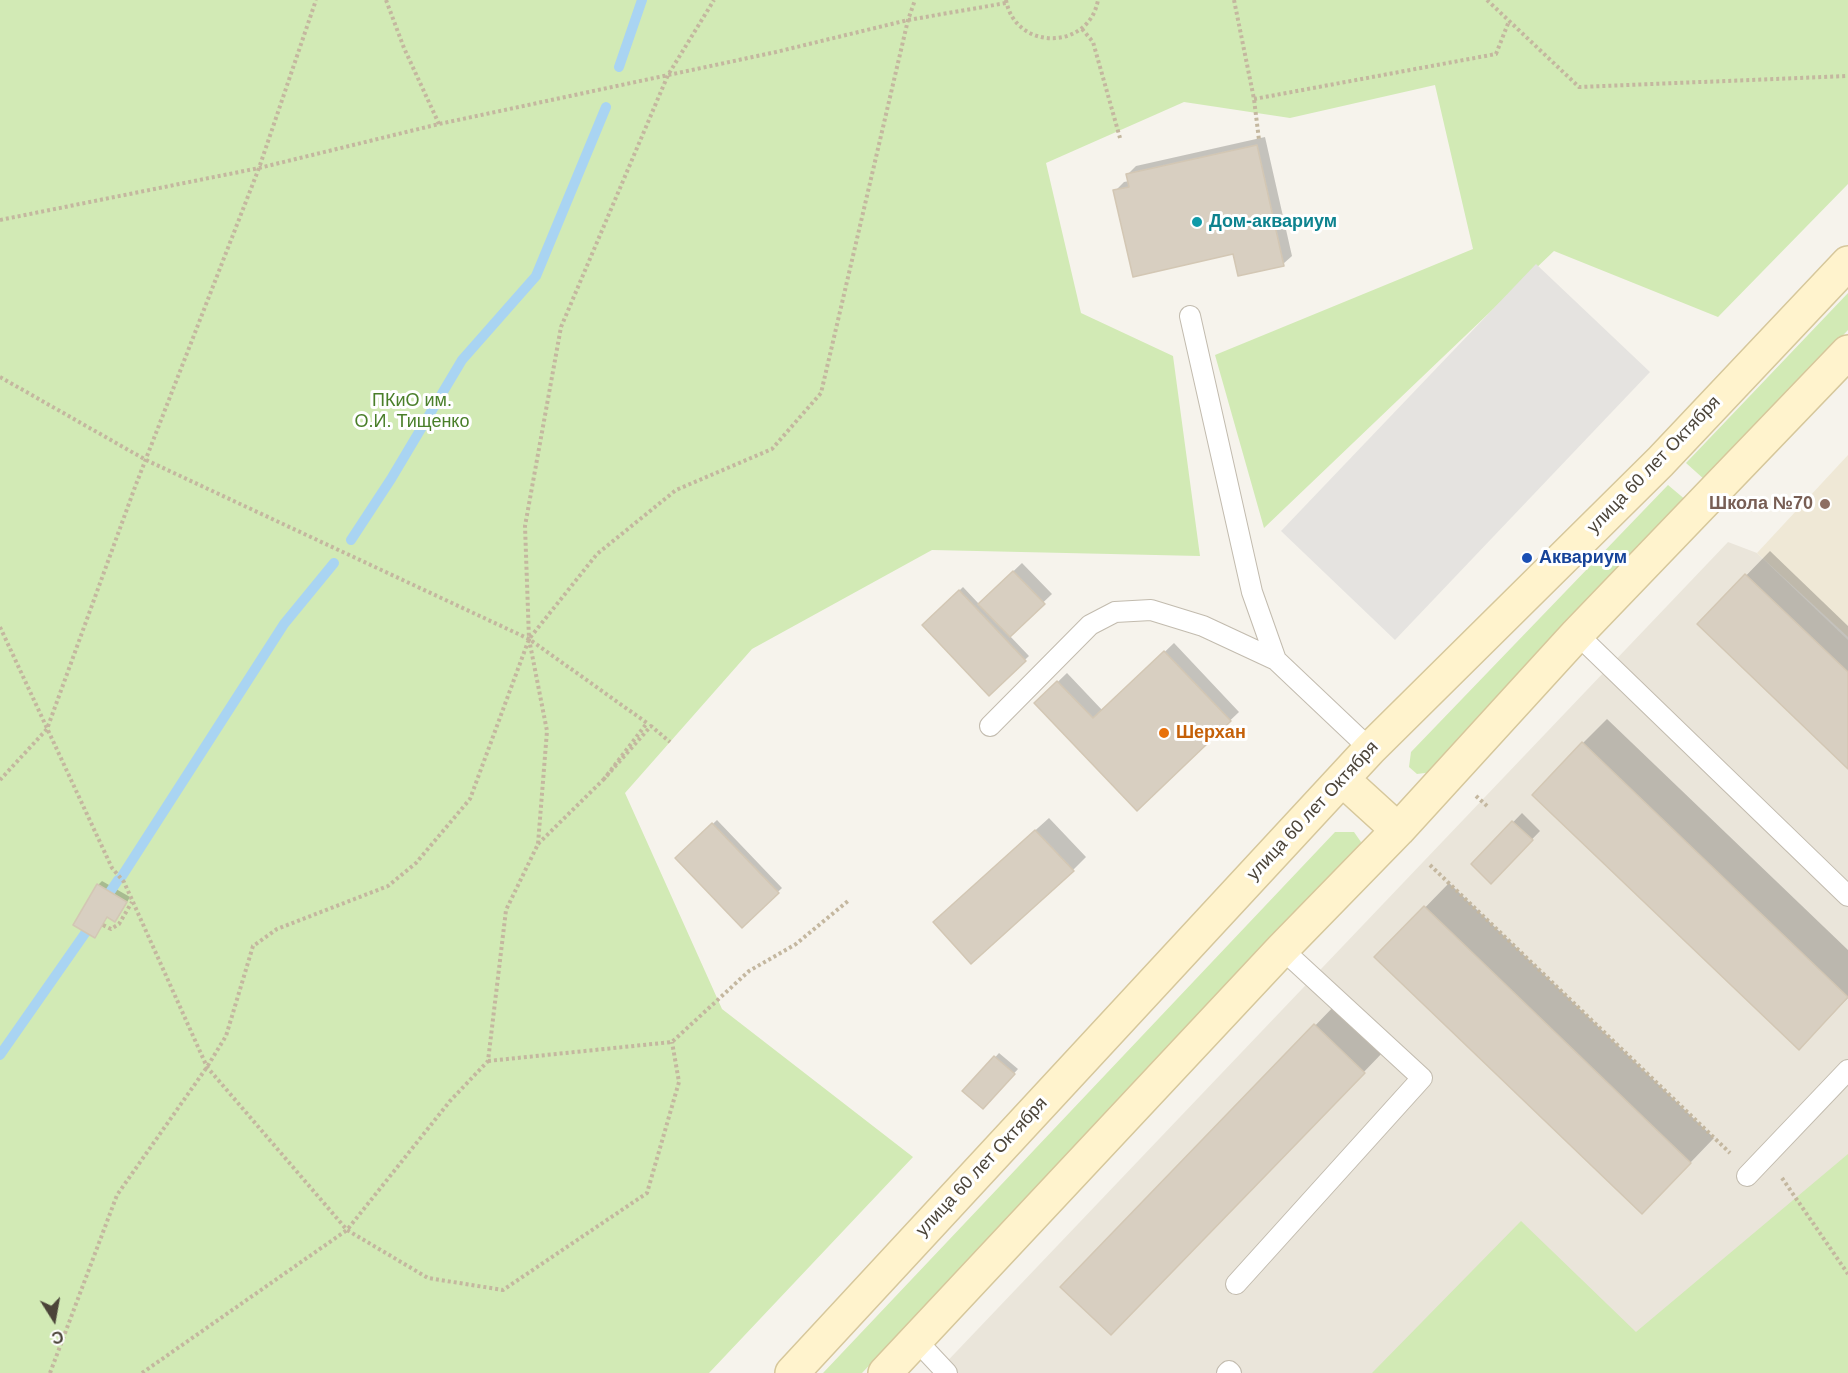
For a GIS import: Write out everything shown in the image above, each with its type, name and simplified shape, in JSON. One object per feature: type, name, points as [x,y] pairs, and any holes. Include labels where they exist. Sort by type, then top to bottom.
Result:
[{"type":"main road","name":"улица 60 лет Октября","points":[[792,1373],[1370,749],[1660,462],[1848,263]]},
{"type":"main road","points":[[885,1373],[1282,949],[1398,830],[1577,634],[1848,352]]},
{"type":"main road","points":[[1342,779],[1398,830]]},
{"type":"lane","points":[[1190,316],[1252,592],[1276,660]]},
{"type":"lane","points":[[990,726],[1090,625],[1115,612],[1151,610],[1203,626],[1276,660],[1370,749]]},
{"type":"lane","points":[[1577,634],[1848,896]]},
{"type":"lane","points":[[1236,1284],[1422,1078],[1282,949]]},
{"type":"lane","points":[[1749,1174],[1848,1070]]},
{"type":"lane","points":[[916,1340],[946,1373]]},
{"type":"path","points":[[0,780],[48,729],[146,460],[259,168],[316,0]]},
{"type":"path","points":[[386,0],[404,48],[439,124]]},
{"type":"path","points":[[538,844],[546,731],[529,639],[525,526],[561,327],[668,75],[714,0]]},
{"type":"path","points":[[50,1373],[117,1195],[207,1067],[226,1036],[253,946],[277,929],[388,886],[416,863],[470,799],[529,639],[597,554],[676,490],[772,449],[821,393],[908,20],[915,0]]},
{"type":"path","points":[[0,220],[259,168],[439,124],[776,52],[908,20],[1006,1],[1020,26],[1044,39],[1058,40],[1082,29],[1091,19],[1098,0]]},
{"type":"path","points":[[1234,0],[1254,99],[1258,140]]},
{"type":"path","points":[[1487,0],[1579,87],[1848,76]]},
{"type":"path","points":[[1254,99],[1496,54],[1509,21]]},
{"type":"path","points":[[1082,29],[1093,42],[1120,138]]},
{"type":"path","points":[[0,377],[146,460],[529,639],[647,723],[603,779]]},
{"type":"path","points":[[0,627],[112,868],[124,882],[133,901],[207,1067],[347,1230],[428,1278],[503,1290],[646,1193],[679,1082],[672,1042]]},
{"type":"path","points":[[142,1373],[347,1230],[450,1101],[488,1061],[507,910],[538,844],[603,779],[651,726],[670,742]]},
{"type":"path","points":[[1431,866],[1749,1174]]},
{"type":"path","points":[[103,925],[111,929],[117,926],[133,901]]},
{"type":"path","points":[[488,1061],[672,1042],[749,971],[796,944],[848,901]]},
{"type":"path","points":[[1766,1155],[1848,1274]]},
{"type":"shaded area","points":[[1536,264],[1650,372],[1395,640],[1281,531]]},
{"type":"shaded area","name":"Школа №70","points":[[1848,455],[1848,637],[1757,553]]},
{"type":"shaded area","points":[[1728,542],[1757,553],[1848,640],[1848,1182],[1614,1373],[936,1373]]},
{"type":"green space","name":"ПКиО им. О.И. Тищенко","points":[[0,0],[1848,0],[1848,184],[1718,317],[1554,251],[1264,528],[1215,355],[1473,249],[1435,85],[1290,118],[1184,102],[1046,163],[1081,313],[1173,356],[1200,556],[932,550],[752,649],[625,793],[722,1009],[913,1157],[709,1373],[0,1373]]},
{"type":"green space","points":[[1848,293],[1848,330],[1705,480],[1686,463]]},
{"type":"green space","points":[[1668,485],[1687,501],[1433,772],[1417,774],[1409,767],[1411,752]]},
{"type":"green space","points":[[1335,832],[1354,832],[1361,842],[1358,851],[862,1373],[823,1373]]},
{"type":"green space","points":[[1848,1154],[1848,1373],[1372,1373],[1521,1221],[1636,1332]]},
{"type":"building","name":"Дом-аквариум","points":[[1257,145],[1284,266],[1238,276],[1233,254],[1133,277],[1113,190],[1129,187],[1126,174]]},
{"type":"building","points":[[1013,571],[1045,604],[1010,637],[978,604]]},
{"type":"building","points":[[1745,574],[1848,672],[1848,769],[1697,624]]},
{"type":"building","points":[[959,590],[1026,661],[989,696],[922,625]]},
{"type":"building","points":[[1164,651],[1231,721],[1137,811],[1034,703],[1057,681],[1093,718]]},
{"type":"building","points":[[1582,742],[1848,997],[1799,1050],[1532,795]]},
{"type":"building","points":[[1512,821],[1533,840],[1491,884],[1471,864]]},
{"type":"building","points":[[712,823],[779,893],[742,928],[675,858]]},
{"type":"building","points":[[1035,830],[1074,871],[971,964],[933,922]]},
{"type":"building","points":[[97,884],[127,902],[115,922],[107,917],[95,938],[73,925]]},
{"type":"building","points":[[1424,906],[1691,1163],[1642,1214],[1374,957]]},
{"type":"building","points":[[1314,1024],[1365,1073],[1111,1335],[1060,1287]]},
{"type":"building","points":[[994,1056],[1015,1074],[983,1109],[962,1091]]},
{"type":"waterway","points":[[619,67],[642,0]]},
{"type":"waterway","points":[[351,540],[391,479],[462,360],[536,276],[606,107]]},
{"type":"waterway","points":[[122,876],[284,624],[334,563]]},
{"type":"waterway","points":[[110,892],[118,880]]},
{"type":"waterway","points":[[0,1055],[86,932]]},
{"type":"place","name":"Дом-аквариум","points":[[1197,222]]},
{"type":"place","name":"Школа №70","points":[[1825,504]]},
{"type":"place","name":"Аквариум","points":[[1527,558]]},
{"type":"place","name":"Шерхан","points":[[1164,733]]}]
